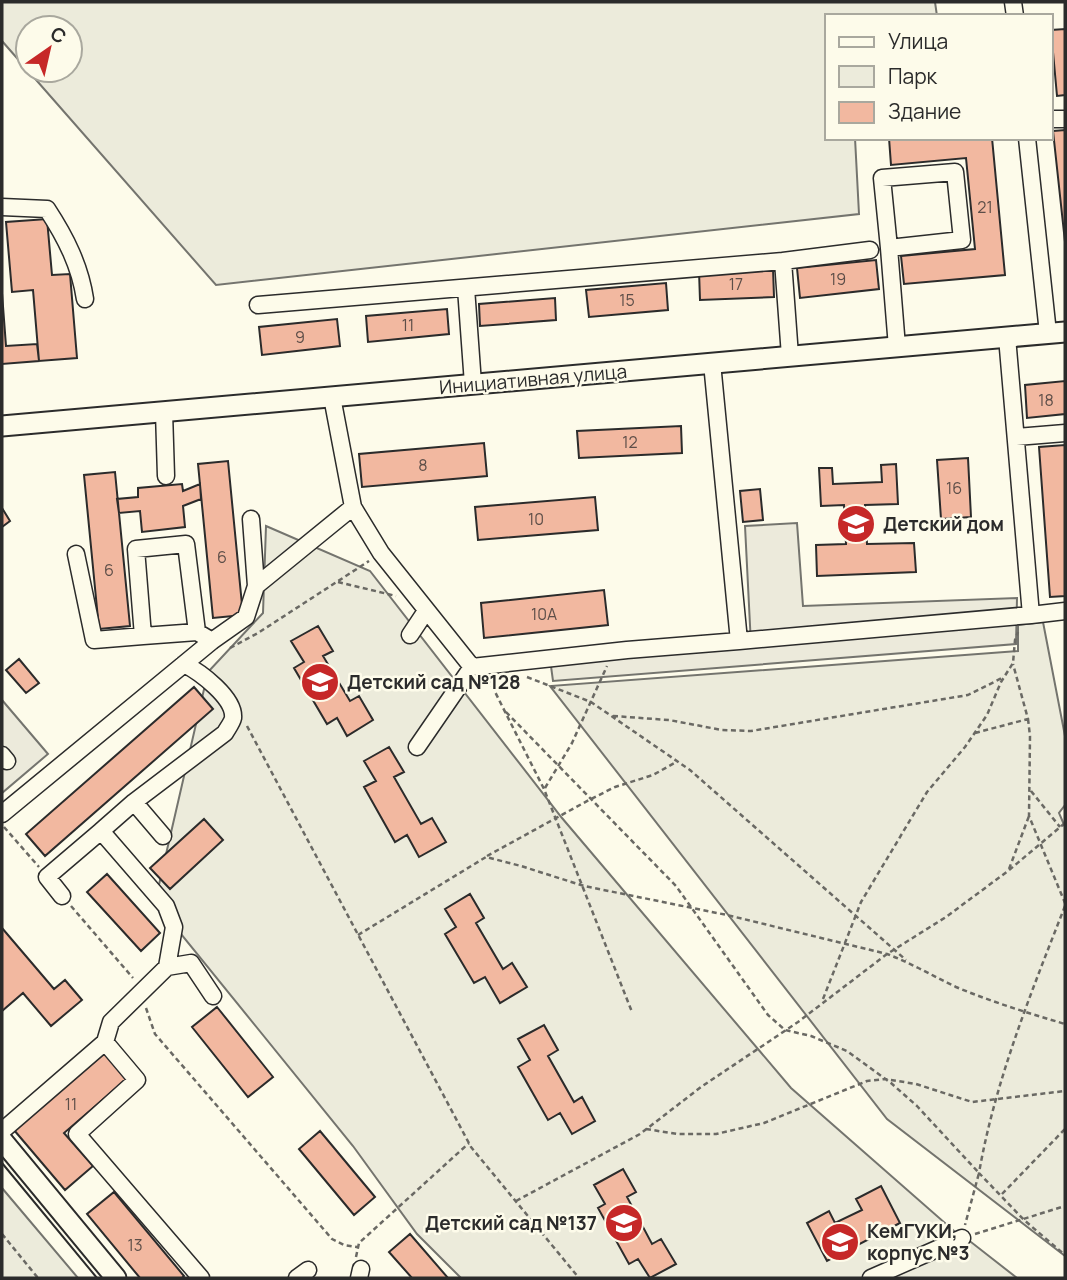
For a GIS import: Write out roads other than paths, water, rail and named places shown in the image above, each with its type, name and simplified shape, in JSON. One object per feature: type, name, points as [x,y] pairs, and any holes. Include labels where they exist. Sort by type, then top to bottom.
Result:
[{"type":"main road","name":"Инициативная улица","points":[[2,426],[1057,332]]},
{"type":"main road","points":[[2,1140],[116,1278]]},
{"type":"street","points":[[1027,140],[1057,332]]},
{"type":"street","points":[[889,248],[962,240],[955,172],[882,178],[897,346]]},
{"type":"street","points":[[2,207],[47,209],[63,234],[81,274],[85,299]]},
{"type":"street","points":[[258,305],[783,261],[870,250]]},
{"type":"street","points":[[783,261],[790,356]]},
{"type":"street","points":[[466,288],[472,384]]},
{"type":"street","points":[[1007,337],[1028,616]]},
{"type":"street","points":[[712,363],[739,641]]},
{"type":"street","points":[[332,397],[353,507],[381,553],[423,607],[477,667]]},
{"type":"street","points":[[164,412],[166,476]]},
{"type":"street","points":[[1016,437],[1065,433]]},
{"type":"street","points":[[256,586],[353,507]]},
{"type":"street","points":[[2,814],[184,664],[217,646],[246,617],[256,586],[251,519]]},
{"type":"street","points":[[143,636],[136,549],[187,544],[197,632]]},
{"type":"street","points":[[76,554],[94,640],[197,632],[217,646]]},
{"type":"street","points":[[410,635],[423,607]]},
{"type":"street","points":[[417,747],[477,667],[1065,611]]},
{"type":"street","points":[[62,896],[47,877],[134,802],[225,733],[233,720],[231,705],[219,691],[197,670],[184,664]]},
{"type":"street","points":[[134,802],[163,836]]},
{"type":"street","points":[[2,1131],[105,1042],[111,1022],[167,967],[174,927],[166,906],[101,831]]},
{"type":"street","points":[[167,967],[191,963],[213,996]]},
{"type":"street","points":[[105,1042],[137,1080],[77,1134],[201,1278]]},
{"type":"street","points":[[871,1278],[962,1238]]},
{"type":"tram line","points":[[2,1163],[97,1278]]},
{"type":"place","name":"Детский дом","points":[[856,524]]},
{"type":"place","name":"Детский сад №128","points":[[320,682]]},
{"type":"place","name":"Детский сад №137","points":[[624,1223]]},
{"type":"place","name":"КемГУКИ, корпус №3","points":[[840,1242]]}]
